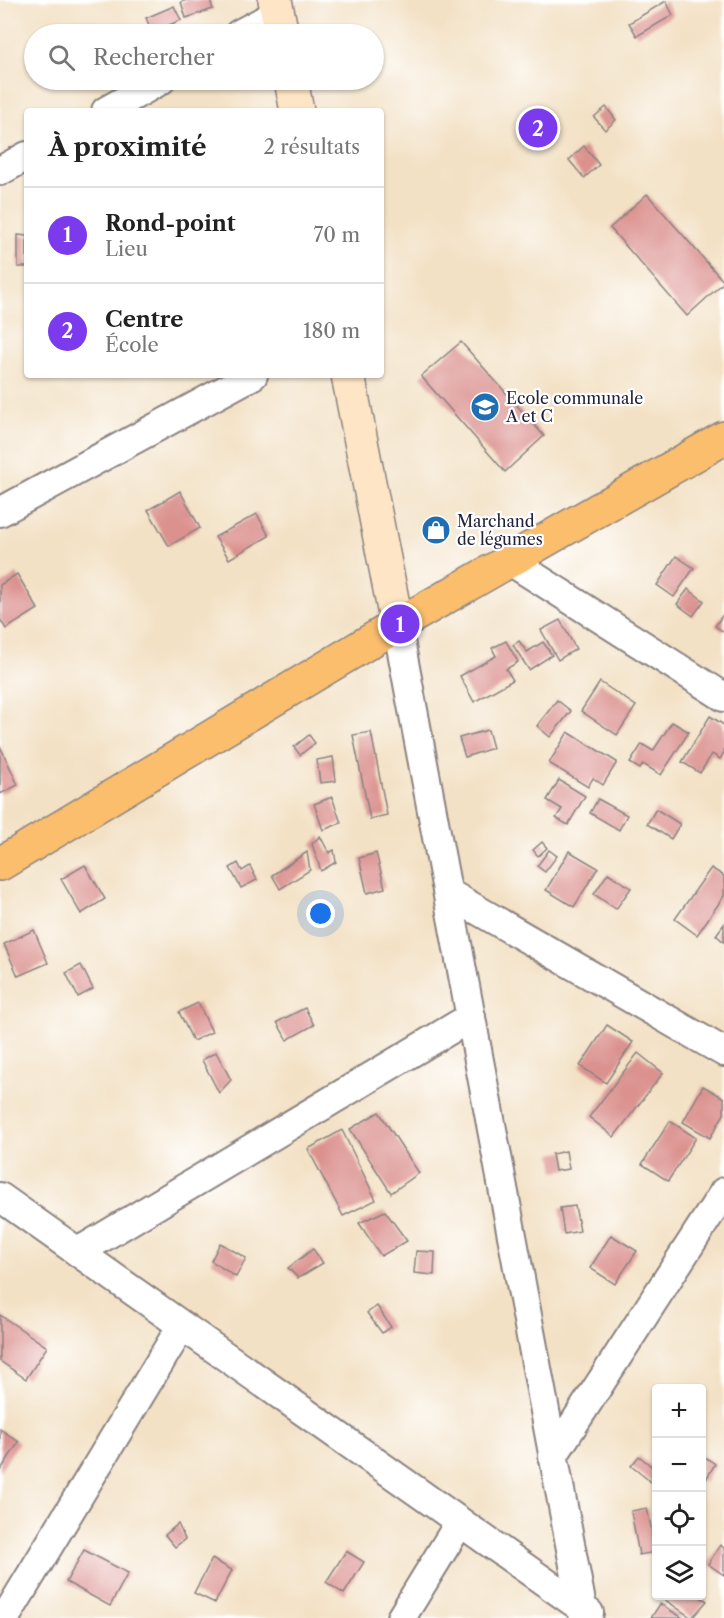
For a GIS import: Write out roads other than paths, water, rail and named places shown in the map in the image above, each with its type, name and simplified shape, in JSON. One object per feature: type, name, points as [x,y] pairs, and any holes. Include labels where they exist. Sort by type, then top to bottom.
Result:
[{"type":"main road","points":[[293,90],[296,108]]},
{"type":"main road","points":[[349,378],[398,625]]},
{"type":"main road","points":[[0,864],[398,625],[724,438]]},
{"type":"street","points":[[261,24],[278,16]]},
{"type":"street","points":[[111,108],[143,90]]},
{"type":"street","points":[[0,171],[24,158]]},
{"type":"street","points":[[0,512],[247,378]]},
{"type":"street","points":[[510,561],[724,697]]},
{"type":"street","points":[[398,625],[553,1456],[587,1615]]},
{"type":"street","points":[[447,892],[724,1052]]},
{"type":"street","points":[[78,1252],[471,1017]]},
{"type":"street","points":[[553,1456],[724,1192]]},
{"type":"street","points":[[0,1197],[460,1522],[587,1615]]},
{"type":"street","points":[[5,1618],[181,1327]]},
{"type":"street","points":[[400,1618],[460,1522]]},
{"type":"place","name":"Centre","points":[[538,128]]},
{"type":"place","name":"Ecole communale A et C","points":[[485,407]]},
{"type":"place","name":"Marchand de légumes","points":[[436,530]]},
{"type":"place","name":"Rond-point","points":[[400,624]]}]
